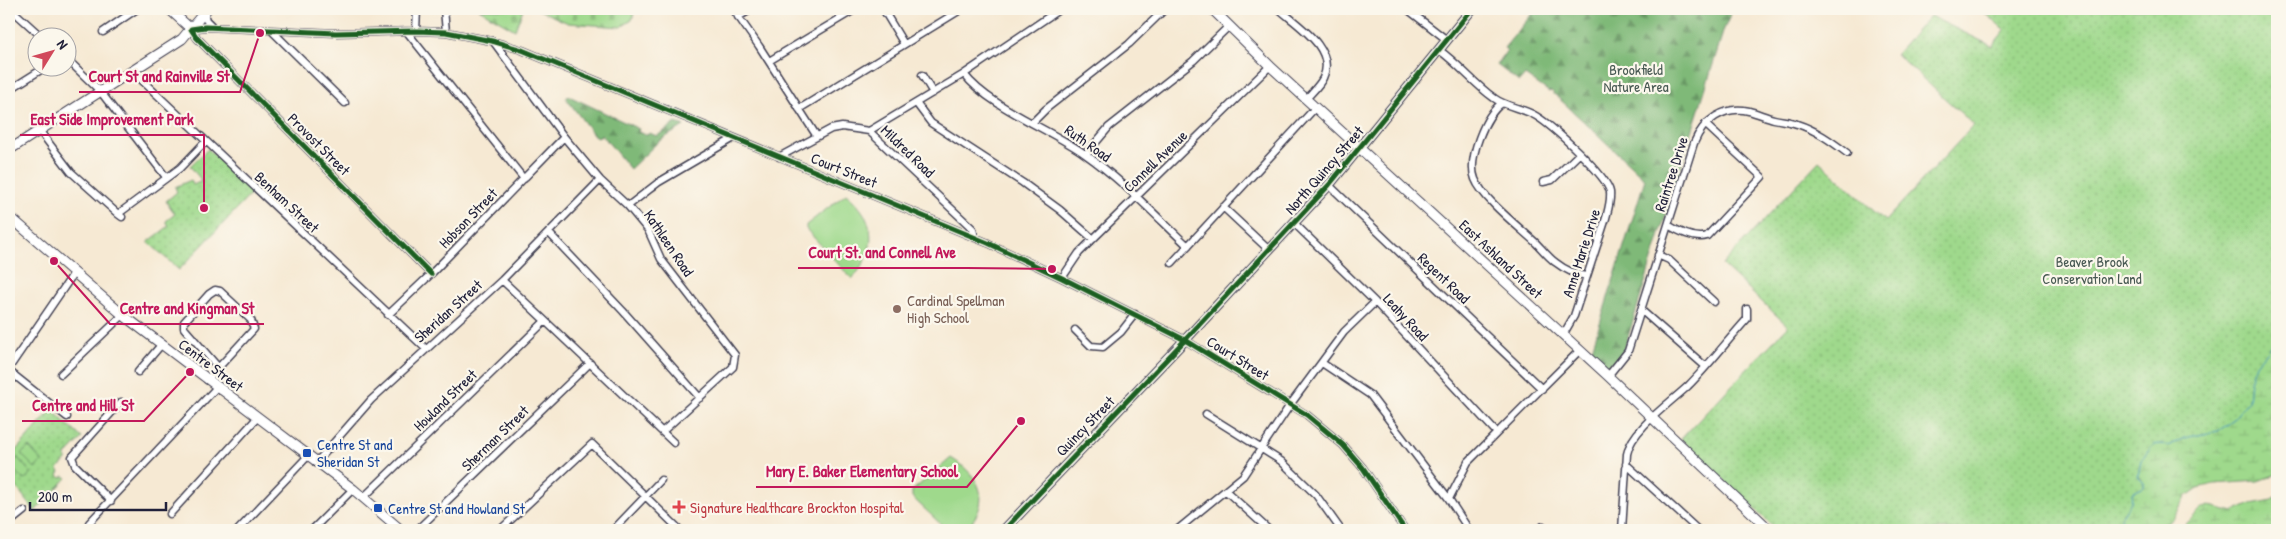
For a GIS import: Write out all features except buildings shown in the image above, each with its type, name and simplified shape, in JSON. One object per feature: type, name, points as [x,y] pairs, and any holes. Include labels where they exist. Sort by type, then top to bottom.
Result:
[{"type":"main road","points":[[169,9],[191,29]]},
{"type":"main road","name":"East Ashland Street","points":[[1212,9],[1270,66],[1580,350],[1770,530]]},
{"type":"main road","name":"North Quincy Street","points":[[1185,340],[1329,185],[1472,9]]},
{"type":"main road","points":[[9,150],[182,39],[206,11]]},
{"type":"main road","name":"Centre Street","points":[[9,216],[123,315],[307,457],[352,489],[391,525],[401,530]]},
{"type":"main road","name":"Quincy Street","points":[[1004,530],[1185,340]]},
{"type":"street","points":[[11,9],[31,28]]},
{"type":"street","points":[[103,32],[137,9]]},
{"type":"street","points":[[416,31],[417,9]]},
{"type":"street","points":[[444,9],[446,32]]},
{"type":"street","points":[[733,9],[816,135]]},
{"type":"street","points":[[738,17],[752,9]]},
{"type":"street","points":[[769,61],[856,9]]},
{"type":"street","points":[[883,9],[904,44]]},
{"type":"street","points":[[799,109],[962,9]]},
{"type":"street","points":[[869,131],[964,74],[1060,9]]},
{"type":"street","points":[[1033,122],[1046,109],[1130,44],[1165,9]]},
{"type":"street","points":[[1279,9],[1318,44],[1325,56],[1326,64],[1323,78],[1306,99]]},
{"type":"street","points":[[1407,9],[1447,40]]},
{"type":"street","points":[[206,11],[207,21],[213,27]]},
{"type":"street","points":[[1086,154],[1108,127],[1193,61],[1229,26]]},
{"type":"street","name":"Court Street","points":[[191,29],[213,27],[336,33],[446,32],[492,41],[522,50],[975,238],[1062,278],[1185,340],[1323,427],[1343,445],[1363,468],[1405,530]]},
{"type":"street","name":"Provost Street","points":[[191,29],[197,38],[431,274]]},
{"type":"street","points":[[272,31],[345,103]]},
{"type":"street","points":[[407,32],[524,179]]},
{"type":"street","name":"Kathleen Road","points":[[492,41],[564,137],[600,180],[628,206],[648,230],[661,259],[735,356],[733,367],[662,432]]},
{"type":"street","name":"Anne Marie Drive","points":[[1440,50],[1491,96],[1502,103],[1534,115],[1579,154],[1604,179],[1610,191],[1608,212],[1574,316],[1563,335]]},
{"type":"street","name":"Connell Avenue","points":[[1062,278],[1079,253],[1270,66]]},
{"type":"street","points":[[78,70],[100,91],[166,177]]},
{"type":"street","name":"Benham Street","points":[[132,71],[426,349]]},
{"type":"street","name":"Ruth Road","points":[[964,74],[980,92],[1086,154],[1136,197],[1188,246]]},
{"type":"street","points":[[922,75],[933,93]]},
{"type":"street","points":[[9,90],[28,78]]},
{"type":"street","points":[[916,103],[931,123],[1023,183],[1060,210],[1093,239]]},
{"type":"street","points":[[1502,103],[1492,113],[1477,144],[1472,171],[1475,181],[1488,197],[1555,262],[1569,271],[1587,276]]},
{"type":"street","points":[[1172,263],[1315,108]]},
{"type":"street","name":"Raintree Drive","points":[[1608,376],[1628,350],[1694,142],[1705,124],[1720,114],[1732,110],[1749,111],[1777,120],[1798,124],[1828,138],[1847,153]]},
{"type":"street","points":[[1668,225],[1692,236],[1701,238],[1707,236],[1762,177],[1705,124]]},
{"type":"street","name":"Mildred Road","points":[[779,157],[825,131],[842,127],[869,131],[972,229],[975,238]]},
{"type":"street","points":[[40,130],[71,172],[120,216],[166,177],[180,168],[205,142]]},
{"type":"street","name":"Hobson Street","points":[[388,315],[431,274],[564,137]]},
{"type":"street","points":[[628,206],[659,182],[734,138]]},
{"type":"street","points":[[1543,182],[1552,180],[1579,154]]},
{"type":"street","name":"Sheridan Street","points":[[316,463],[371,400],[502,280],[600,180]]},
{"type":"street","name":"Regent Road","points":[[1329,185],[1542,389]]},
{"type":"street","points":[[1223,208],[1269,250]]},
{"type":"street","name":"Leahy Road","points":[[1294,223],[1375,302],[1497,433]]},
{"type":"street","points":[[549,233],[623,311],[700,398]]},
{"type":"street","points":[[1658,256],[1669,260],[1714,302]]},
{"type":"street","points":[[67,417],[9,369],[74,273]]},
{"type":"street","points":[[502,280],[674,443]]},
{"type":"street","points":[[207,380],[254,329],[251,320],[220,291],[216,290],[209,294],[184,322],[184,328],[218,367]]},
{"type":"street","points":[[1177,530],[1243,476],[1290,405],[1344,332],[1375,302]]},
{"type":"street","points":[[1622,530],[1626,464],[1630,443],[1688,385],[1747,319],[1746,309]]},
{"type":"street","points":[[1641,310],[1705,366]]},
{"type":"street","points":[[1075,330],[1091,346],[1103,347],[1121,332],[1135,314]]},
{"type":"street","points":[[62,374],[123,315]]},
{"type":"street","name":"Howland Street","points":[[363,498],[545,321]]},
{"type":"street","points":[[138,372],[161,345]]},
{"type":"street","points":[[1449,499],[1468,462],[1580,350]]},
{"type":"street","name":"Sherman Street","points":[[417,530],[590,363]]},
{"type":"street","points":[[1322,363],[1370,395],[1449,499],[1468,530]]},
{"type":"street","points":[[89,523],[217,387]]},
{"type":"street","points":[[111,501],[75,465],[72,457],[121,402]]},
{"type":"street","points":[[1206,414],[1281,461],[1316,495],[1341,530]]},
{"type":"street","points":[[170,514],[258,418]]},
{"type":"street","points":[[500,530],[592,444],[680,530]]},
{"type":"street","points":[[238,530],[307,457]]},
{"type":"street","points":[[1626,464],[1697,530]]},
{"type":"street","points":[[613,530],[661,480]]},
{"type":"street","points":[[312,530],[352,489]]},
{"type":"street","points":[[1226,491],[1269,530]]},
{"type":"street","points":[[9,523],[24,511]]},
{"type":"green space","points":[[479,9],[523,9],[515,30]]},
{"type":"green space","points":[[537,9],[635,9],[632,20],[621,27],[568,23]]},
{"type":"green space","name":"Brookfield Nature Area","points":[[1536,9],[1733,9],[1724,29],[1623,353],[1607,367],[1604,367],[1590,355],[1645,179],[1551,91],[1549,92],[1525,75],[1519,82],[1497,65],[1507,50],[1504,48]]},
{"type":"green space","name":"Beaver Brook Conservation Land","points":[[1980,9],[2277,9],[2277,339],[2256,364],[2250,381],[2248,401],[2231,422],[2218,431],[2184,438],[2169,446],[2153,445],[2141,461],[2138,475],[2144,482],[2144,487],[2132,493],[2131,502],[2121,516],[2120,527],[2117,530],[1777,530],[1681,439],[1788,326],[1722,265],[1819,161],[1885,221],[1974,125],[1896,54],[1930,16],[1992,46],[2005,30]]},
{"type":"green space","points":[[569,96],[639,129],[638,132],[648,135],[649,133],[657,136],[676,123],[684,126],[659,141],[630,169],[602,135],[596,138],[566,98]]},
{"type":"green space","points":[[208,149],[253,192],[179,270],[148,242],[169,226],[166,221],[175,214],[166,201],[177,192],[175,187],[191,180],[193,185],[202,181],[190,166]]},
{"type":"green space","points":[[846,194],[864,214],[869,224],[871,235],[867,257],[852,279],[806,229],[806,225]]},
{"type":"green space","points":[[2277,250],[2277,474],[2258,481],[2215,484],[2198,488],[2187,496],[2173,519],[2157,530],[2042,530]]},
{"type":"green space","points":[[52,410],[82,438],[66,455],[66,460],[58,469],[60,472],[58,475],[61,478],[64,476],[67,478],[35,511],[9,478],[9,458]]},
{"type":"green space","points":[[29,447],[42,461],[35,468],[21,454]]},
{"type":"green space","points":[[18,458],[31,473],[24,480],[10,466]]},
{"type":"green space","points":[[951,458],[970,473],[980,490],[981,500],[979,509],[974,520],[965,530],[947,530],[912,497],[912,491]]},
{"type":"green space","points":[[2277,496],[2277,530],[2180,530],[2202,508],[2210,506],[2234,512],[2251,504],[2273,500]]},
{"type":"waterway","points":[[2117,530],[2120,527],[2121,517],[2131,502],[2132,493],[2144,487],[2144,482],[2138,476],[2141,461],[2153,445],[2169,446],[2184,438],[2218,431],[2231,422],[2248,401],[2250,381],[2256,364],[2277,339]]},
{"type":"cycle path","points":[[1004,530],[1329,185],[1472,9]]},
{"type":"cycle path","points":[[431,274],[197,38],[191,29],[205,27],[336,33],[446,32],[492,41],[522,50],[988,243],[1185,340],[1307,415],[1343,445],[1363,468],[1405,530]]},
{"type":"place","name":"Court St and Rainville St","points":[[260,33]]},
{"type":"place","name":"East Side Improvement Park","points":[[204,208]]},
{"type":"place","name":"Centre and Kingman St","points":[[54,261]]},
{"type":"place","name":"Court St. and Connell Ave","points":[[1052,269]]},
{"type":"place","name":"Cardinal Spellman High School","points":[[897,309]]},
{"type":"place","name":"Centre and Hill St","points":[[190,372]]},
{"type":"place","name":"Mary E. Baker Elementary School","points":[[1021,421]]},
{"type":"place","name":"Centre St and Sheridan St","points":[[307,453]]},
{"type":"place","name":"Signature Healthcare Brockton Hospital","points":[[679,507]]},
{"type":"place","name":"Centre St and Howland St","points":[[378,508]]}]
